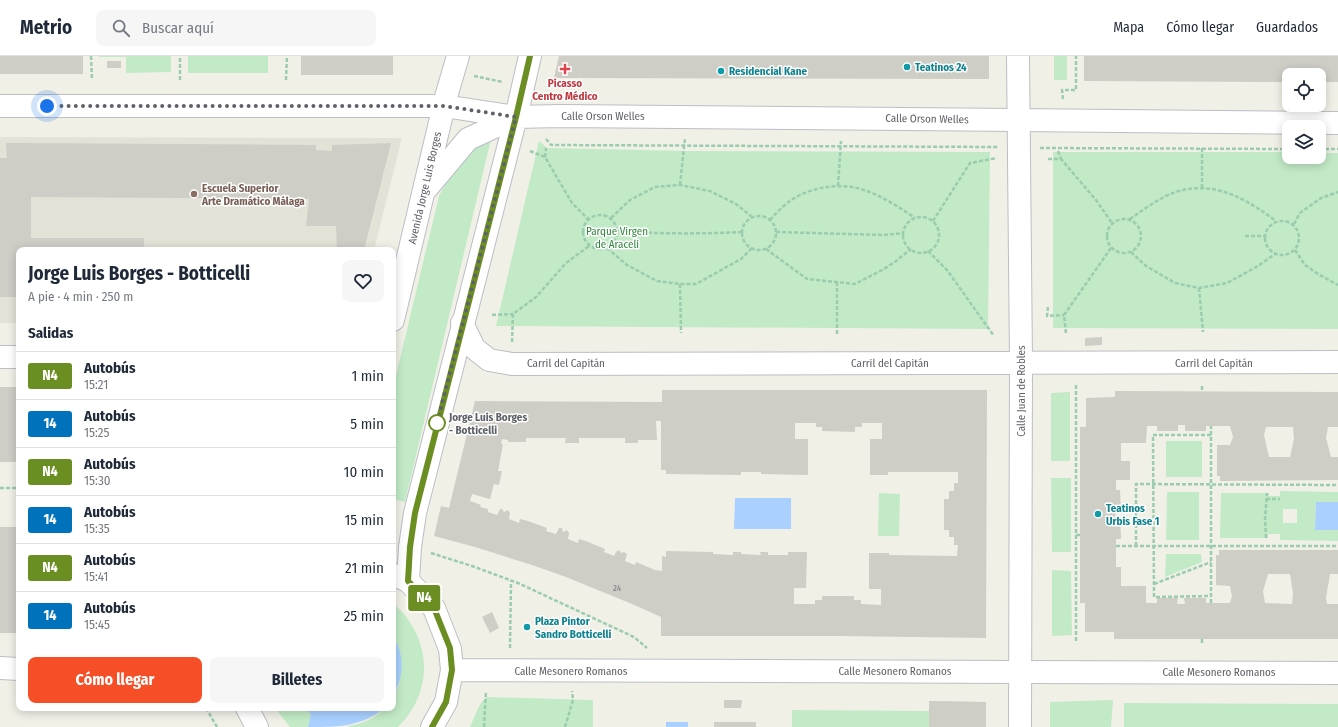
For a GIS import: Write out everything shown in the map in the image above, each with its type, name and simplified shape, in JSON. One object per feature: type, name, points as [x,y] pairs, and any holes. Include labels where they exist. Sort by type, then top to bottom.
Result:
[{"type":"street","name":"Avenida Jorge Luis Borges","points":[[396,308],[444,106],[458,56]]},
{"type":"street","points":[[432,727],[446,702],[452,670],[450,648],[434,608],[400,578],[410,547],[415,513],[462,323],[516,117],[530,56]]},
{"type":"street","name":"Calle Juan de Robles","points":[[1018,56],[1021,363],[1020,727]]},
{"type":"street","name":"Calle Orson Welles","points":[[0,106],[444,106],[516,117],[560,116],[1338,123]]},
{"type":"street","name":"Calle Orson Welles","points":[[424,191],[468,139],[516,117]]},
{"type":"street","name":"Carril del Capitán","points":[[462,323],[474,348],[489,360],[512,364],[1338,362]]},
{"type":"street","points":[[0,357],[16,357]]},
{"type":"street","points":[[0,668],[16,669]]},
{"type":"street","name":"Calle Mesonero Romanos","points":[[452,670],[1338,673]]},
{"type":"street","points":[[249,711],[257,727]]},
{"type":"path","points":[[92,56],[92,80]]},
{"type":"path","points":[[180,56],[180,80]]},
{"type":"path","points":[[286,80],[287,56]]},
{"type":"path","points":[[1063,99],[1062,90],[1076,90],[1076,56]]},
{"type":"path","points":[[680,185],[685,138]]},
{"type":"path","points":[[838,186],[841,141]]},
{"type":"path","points":[[1202,188],[1203,143]]},
{"type":"path","points":[[546,148],[545,157],[572,203],[588,219]]},
{"type":"path","points":[[1326,149],[1338,149]]},
{"type":"path","points":[[529,151],[545,157]]},
{"type":"path","points":[[1058,151],[1061,159],[1096,200],[1112,223]]},
{"type":"path","points":[[933,221],[970,163],[996,158]]},
{"type":"path","points":[[1048,159],[1061,159]]},
{"type":"path","points":[[611,218],[630,200],[655,187],[680,185],[710,191],[736,204],[752,217]]},
{"type":"path","points":[[770,220],[791,200],[810,190],[838,186],[863,189],[894,204],[915,218]]},
{"type":"path","points":[[1130,219],[1140,228],[1142,235],[1137,248],[1124,254],[1111,248],[1107,242],[1106,234],[1112,223],[1118,220],[1130,219],[1159,200],[1183,190],[1202,188],[1225,190],[1246,200],[1276,221]]},
{"type":"path","points":[[1294,224],[1300,213],[1321,198],[1338,192]]},
{"type":"path","points":[[599,214],[606,215],[611,218],[616,224],[618,231],[613,244],[600,250],[589,246],[583,237],[582,230],[588,219],[593,215],[599,214]]},
{"type":"path","points":[[765,216],[774,225],[776,232],[775,239],[772,245],[766,250],[751,250],[742,239],[741,232],[743,225],[752,217],[765,216]]},
{"type":"path","points":[[921,217],[933,221],[939,234],[938,241],[934,247],[921,253],[914,251],[904,240],[906,227],[915,218],[921,217]]},
{"type":"path","points":[[1282,220],[1294,224],[1300,237],[1299,244],[1295,250],[1282,256],[1275,254],[1269,249],[1266,243],[1265,236],[1267,230],[1270,225],[1276,221],[1282,220]]},
{"type":"path","points":[[618,231],[741,232]]},
{"type":"path","points":[[776,232],[884,235],[904,233]]},
{"type":"path","points":[[1245,236],[1265,236]]},
{"type":"path","points":[[492,315],[512,314],[536,297],[566,263],[589,246]]},
{"type":"path","points":[[607,248],[627,265],[657,281],[680,284],[696,284],[741,260],[751,250]]},
{"type":"path","points":[[766,250],[807,279],[855,284],[884,269],[911,248]]},
{"type":"path","points":[[1066,333],[1064,315],[1111,248]]},
{"type":"path","points":[[1295,250],[1305,265],[1338,285]]},
{"type":"path","points":[[928,251],[947,270],[994,336]]},
{"type":"path","points":[[1131,252],[1146,266],[1175,282],[1200,288],[1227,283],[1258,266],[1275,254]]},
{"type":"path","points":[[837,282],[837,334]]},
{"type":"path","points":[[680,284],[681,333]]},
{"type":"path","points":[[1200,288],[1203,332]]},
{"type":"path","points":[[1048,307],[1047,316],[1064,315]]},
{"type":"path","points":[[512,314],[512,332]]},
{"type":"path","points":[[1076,385],[1076,643]]},
{"type":"path","points":[[1202,386],[1202,392]]},
{"type":"path","points":[[1211,426],[1211,603]]},
{"type":"path","points":[[1211,435],[1153,435],[1154,597],[1211,596]]},
{"type":"path","points":[[1136,546],[1136,484],[1338,485]]},
{"type":"path","points":[[0,488],[16,488]]},
{"type":"path","points":[[1266,538],[1265,519],[1267,493]]},
{"type":"path","points":[[1266,499],[1280,499]]},
{"type":"path","points":[[1116,546],[1338,546]]},
{"type":"path","points":[[410,547],[472,566],[511,581],[634,637],[674,671]]},
{"type":"path","points":[[1154,584],[1211,562]]},
{"type":"path","points":[[510,654],[511,581]]},
{"type":"path","points":[[1202,639],[1202,644]]},
{"type":"path","points":[[565,727],[573,700],[571,670]]},
{"type":"path","points":[[484,727],[486,698],[485,689]]},
{"type":"path","points":[[208,711],[216,727]]},
{"type":"shaded area","name":"Escuela Superior Arte Dramático Málaga","points":[[0,137],[402,138],[375,247],[16,247],[16,323],[0,323]]},
{"type":"green space","points":[[99,56],[171,56],[171,72],[126,73],[126,57]]},
{"type":"green space","points":[[188,56],[268,56],[268,73],[188,73]]},
{"type":"green space","points":[[1054,56],[1067,56],[1067,80],[1054,80]]},
{"type":"green space","points":[[491,139],[405,502],[396,500],[396,375],[439,196],[450,176],[459,164],[475,148]]},
{"type":"green space","name":"Parque Virgen de Araceli","points":[[539,141],[547,148],[688,151],[990,152],[988,329],[496,326]]},
{"type":"green space","points":[[1053,152],[1282,152],[1282,164],[1326,164],[1326,153],[1338,153],[1338,329],[1053,328]]},
{"type":"green space","points":[[1070,392],[1070,461],[1051,461],[1051,393]]},
{"type":"green space","points":[[1166,441],[1202,441],[1202,477],[1166,477]]},
{"type":"green space","points":[[1051,478],[1071,478],[1071,552],[1052,552]]},
{"type":"green space","points":[[1280,491],[1338,492],[1338,502],[1316,502],[1315,530],[1338,530],[1338,541],[1280,540],[1280,534],[1268,534],[1268,538],[1220,538],[1221,493],[1269,493],[1269,496],[1280,496]],"holes":[[[1283,509],[1297,509],[1297,523],[1283,523]]]},
{"type":"green space","points":[[1167,492],[1199,492],[1199,540],[1166,540]]},
{"type":"green space","points":[[879,493],[900,494],[899,536],[878,536]]},
{"type":"green space","points":[[1166,554],[1201,554],[1202,562],[1165,577]]},
{"type":"green space","points":[[1052,570],[1071,571],[1072,635],[1052,636]]},
{"type":"green space","points":[[396,606],[406,617],[415,632],[421,648],[424,664],[423,681],[418,697],[410,713],[398,727],[349,727],[368,720],[382,711],[396,711],[396,691],[402,663],[396,641]]},
{"type":"green space","points":[[486,697],[593,700],[593,727],[470,727],[479,707]]},
{"type":"green space","points":[[1113,700],[1111,727],[1050,727],[1050,702]]},
{"type":"green space","points":[[929,701],[986,702],[986,727],[792,727],[792,710],[929,711]]},
{"type":"green space","points":[[1124,703],[1338,704],[1338,727],[1124,727]]},
{"type":"green space","points":[[277,711],[308,711],[311,714],[308,727],[290,727]]},
{"type":"water","points":[[735,498],[791,498],[791,529],[734,529]]},
{"type":"water","points":[[1316,502],[1338,502],[1338,530],[1315,530]]},
{"type":"water","points":[[396,641],[400,651],[402,666],[396,691]]},
{"type":"water","points":[[308,711],[380,711],[367,719],[349,725],[329,727],[308,727],[311,714]]},
{"type":"water","points":[[666,722],[688,722],[688,727],[666,727]]},
{"type":"building","points":[[0,56],[83,56],[83,74],[0,74]]},
{"type":"building","points":[[301,56],[393,56],[393,75],[301,75]]},
{"type":"building","points":[[559,56],[989,56],[989,79],[554,78]]},
{"type":"building","points":[[1084,56],[1338,56],[1338,82],[1326,82],[1326,68],[1282,68],[1282,82],[1084,81]]},
{"type":"building","points":[[107,61],[121,61],[121,68],[107,68]]},
{"type":"building","points":[[6,143],[316,145],[316,150],[332,151],[332,145],[391,143],[365,247],[337,247],[336,226],[306,226],[309,199],[31,197],[31,238],[144,238],[144,247],[16,247],[16,297],[0,297],[0,158],[7,158]]},
{"type":"building","points":[[1102,337],[1102,345],[1085,346],[1085,338]]},
{"type":"building","points":[[0,387],[16,387],[16,462],[0,462]]},
{"type":"building","points":[[662,390],[987,390],[986,638],[661,636],[661,617],[632,604],[532,565],[434,536],[441,506],[449,508],[475,401],[662,402]],"holes":[[[656,421],[661,421],[661,470],[666,470],[666,474],[741,475],[741,472],[808,475],[808,439],[795,439],[795,423],[816,423],[816,427],[822,427],[822,431],[855,432],[855,427],[862,427],[862,423],[882,423],[882,439],[870,439],[870,475],[888,475],[888,472],[958,472],[958,483],[954,483],[954,491],[949,491],[949,499],[944,499],[944,530],[949,530],[949,537],[954,537],[954,545],[958,545],[957,556],[889,555],[889,553],[869,553],[869,589],[881,589],[881,605],[861,604],[861,600],[854,600],[854,596],[822,596],[822,600],[815,600],[815,604],[794,604],[794,588],[806,588],[807,552],[788,552],[788,555],[768,555],[768,552],[760,552],[761,555],[733,552],[733,555],[713,554],[713,552],[666,551],[666,557],[662,556],[662,571],[655,570],[636,562],[635,565],[625,561],[627,554],[624,552],[621,553],[619,550],[614,556],[604,552],[605,549],[586,541],[579,539],[578,543],[568,539],[569,533],[567,530],[563,532],[562,528],[559,528],[556,534],[546,531],[547,528],[528,521],[520,519],[519,523],[509,519],[510,513],[508,510],[504,512],[500,509],[497,515],[488,512],[488,509],[480,507],[481,505],[470,501],[472,494],[490,499],[494,484],[499,485],[502,471],[498,471],[503,444],[501,444],[502,439],[508,440],[508,442],[526,442],[526,438],[566,438],[565,443],[579,443],[579,438],[625,438],[625,443],[638,443],[638,440],[657,440]]]},
{"type":"building","name":"Teatinos Urbis Fase 1","points":[[1115,391],[1338,392],[1338,427],[1328,427],[1326,438],[1331,457],[1338,457],[1338,480],[1220,481],[1220,476],[1217,476],[1217,445],[1230,445],[1233,437],[1230,426],[1206,426],[1206,431],[1185,431],[1185,425],[1178,425],[1178,431],[1157,431],[1157,426],[1147,426],[1146,443],[1121,443],[1121,461],[1130,461],[1130,480],[1116,480],[1116,490],[1120,490],[1121,511],[1116,511],[1115,518],[1120,518],[1121,539],[1116,539],[1116,567],[1121,567],[1121,586],[1146,586],[1146,603],[1157,603],[1157,598],[1178,598],[1177,604],[1185,604],[1184,598],[1206,598],[1206,603],[1230,603],[1232,596],[1230,586],[1216,585],[1216,555],[1219,555],[1219,550],[1338,550],[1338,574],[1330,574],[1326,598],[1327,604],[1338,604],[1338,639],[1114,639],[1114,632],[1085,632],[1085,603],[1080,603],[1080,427],[1086,427],[1086,398],[1115,397]],"holes":[[[1266,427],[1293,427],[1294,439],[1290,457],[1269,457],[1264,435]],[[1268,574],[1290,574],[1293,593],[1292,604],[1265,603],[1263,591]]]},
{"type":"building","points":[[0,527],[16,527],[16,633],[0,633]]},
{"type":"building","points":[[492,612],[499,628],[490,633],[482,617]]},
{"type":"building","points":[[724,700],[742,700],[741,708],[724,708]]},
{"type":"building","points":[[929,701],[986,702],[986,727],[929,727]]},
{"type":"building","points":[[714,722],[756,722],[756,727],[714,727]]},
{"type":"bus line","name":"N4","points":[[432,727],[446,702],[452,670],[450,648],[434,608],[408,581],[411,535],[415,513],[462,323],[516,117],[530,56]]},
{"type":"place","name":"Teatinos 24","points":[[907,67]]},
{"type":"place","name":"Picasso Centro Médico","points":[[565,69]]},
{"type":"place","name":"Residencial Kane","points":[[721,71]]},
{"type":"place","name":"Escuela Superior Arte Dramático Málaga","points":[[194,194]]},
{"type":"place","name":"Jorge Luis Borges - Botticelli","points":[[437,423]]},
{"type":"place","name":"Teatinos Urbis Fase 1","points":[[1098,514]]},
{"type":"place","name":"Plaza Pintor Sandro Botticelli","points":[[527,627]]},
{"type":"route","points":[[47,106],[444,106],[516,117],[437,423]]}]
